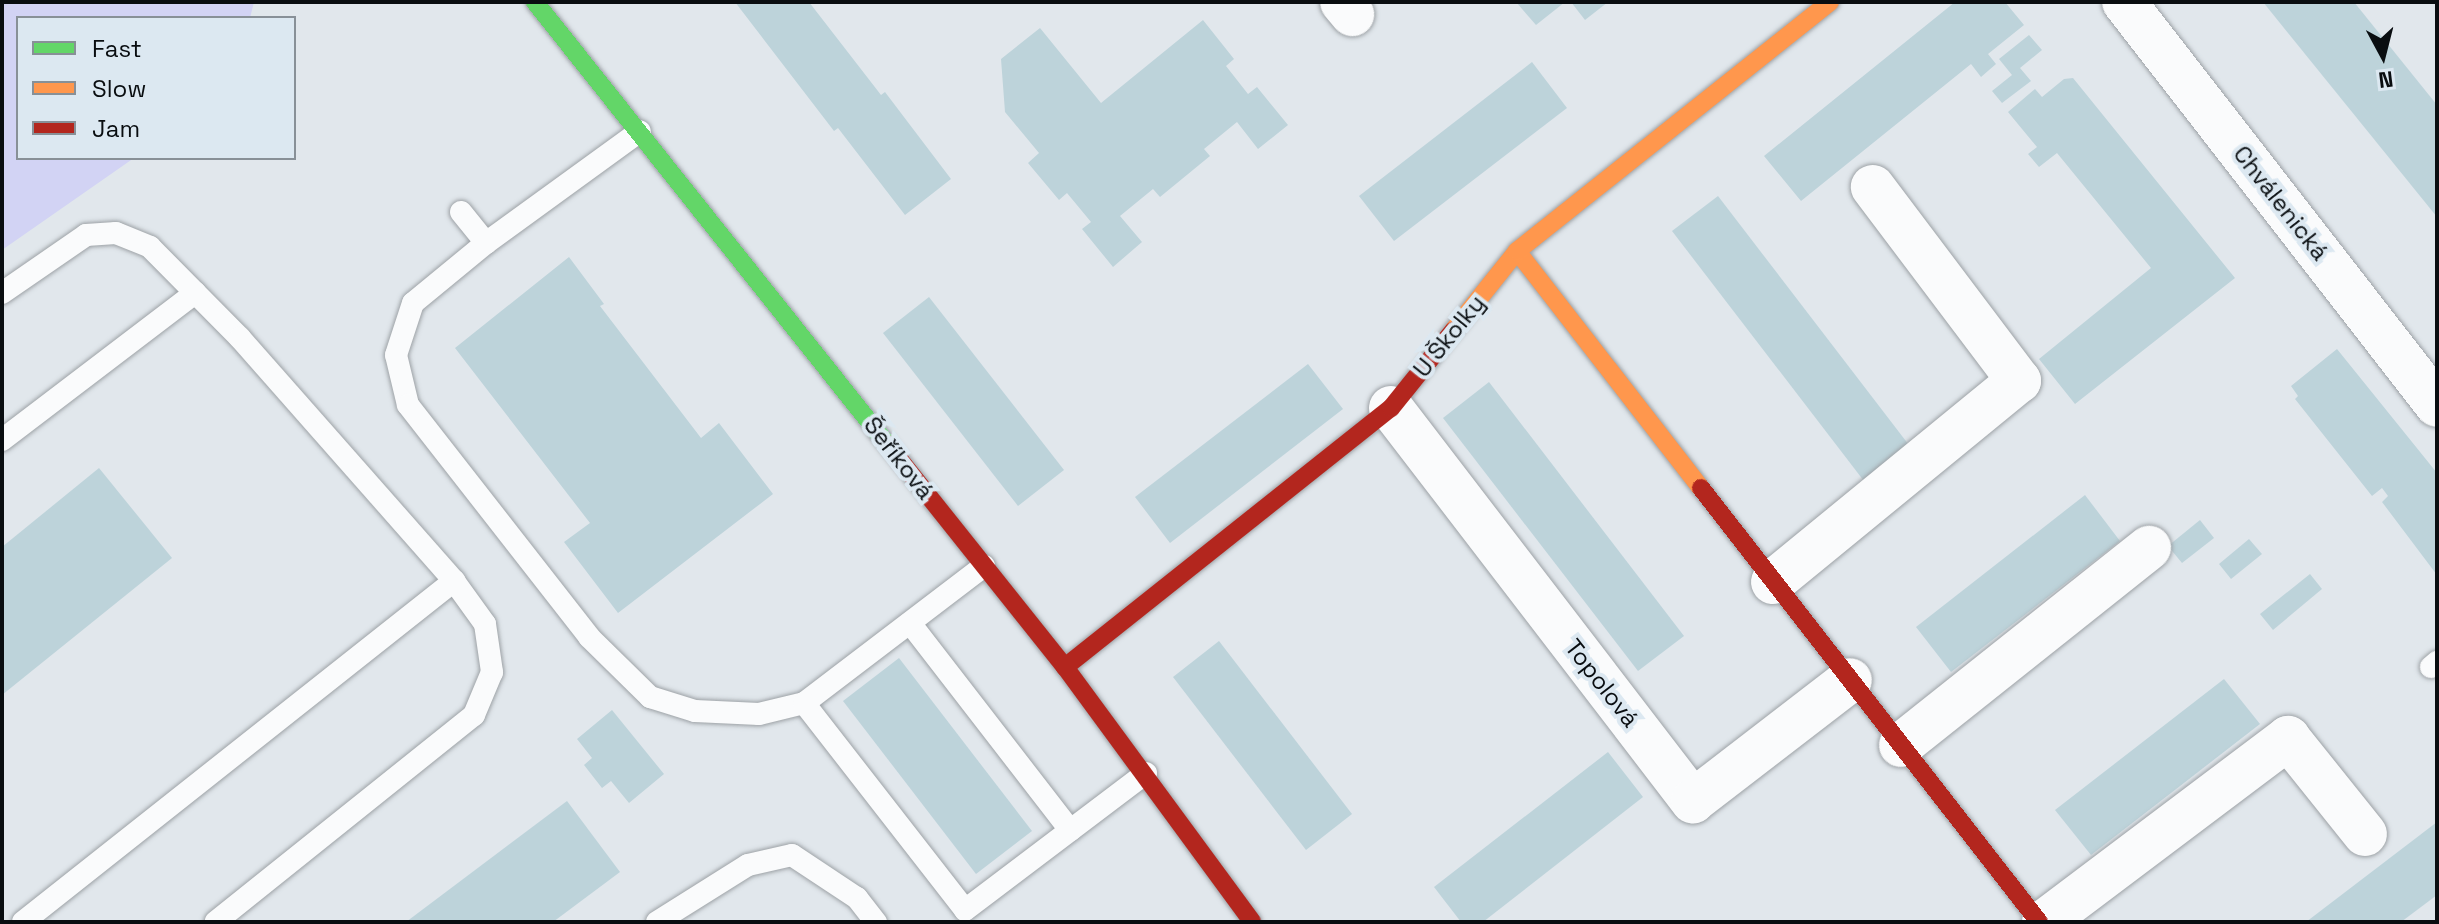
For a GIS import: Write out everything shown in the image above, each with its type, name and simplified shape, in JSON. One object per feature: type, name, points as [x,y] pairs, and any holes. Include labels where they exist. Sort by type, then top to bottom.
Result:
[{"type":"street","name":"Šeříková","points":[[535,2],[1065,667],[1146,773],[1252,922]]},
{"type":"street","name":"U Školky","points":[[1065,667],[1391,408],[1517,251],[1830,2]]},
{"type":"street","name":"Chválenická","points":[[2124,2],[2437,405]]},
{"type":"street","points":[[1773,582],[2019,381],[1873,187]]},
{"type":"street","points":[[1517,251],[2042,922],[2288,738],[2365,834]]},
{"type":"street","name":"Topolová","points":[[1391,408],[1693,801],[1850,680]]},
{"type":"street","points":[[1901,745],[2149,548]]},
{"type":"lane","points":[[640,131],[486,243],[413,303],[396,355],[408,405],[589,637],[650,697],[695,711],[759,714],[804,703],[984,566]]},
{"type":"lane","points":[[461,212],[486,243]]},
{"type":"lane","points":[[2,293],[86,235],[116,233],[150,247],[240,338],[454,581],[485,624],[492,672],[474,715],[216,922]]},
{"type":"lane","points":[[2,440],[195,293]]},
{"type":"lane","points":[[23,922],[454,581]]},
{"type":"lane","points":[[910,623],[1070,830]]},
{"type":"lane","points":[[804,703],[965,910],[1146,773]]},
{"type":"lane","points":[[657,922],[748,865],[792,855],[857,898],[876,922]]},
{"type":"shaded area","points":[[2,2],[254,2],[250,16],[16,16],[16,160],[131,160],[2,250]]},
{"type":"building","points":[[735,2],[809,2],[881,95],[885,92],[951,179],[905,215],[838,128],[834,131]]},
{"type":"building","points":[[1516,2],[1565,2],[1536,25]]},
{"type":"building","points":[[1571,2],[1608,2],[1585,20]]},
{"type":"building","points":[[1955,2],[2005,2],[2024,25],[1988,54],[1996,64],[1981,77],[1971,64],[1801,201],[1764,156]]},
{"type":"building","points":[[2263,2],[2354,2],[2437,105],[2437,217]]},
{"type":"building","points":[[1203,20],[1234,59],[1226,66],[1248,94],[1257,87],[1288,125],[1258,149],[1237,122],[1204,149],[1210,156],[1160,197],[1153,189],[1120,216],[1142,242],[1113,267],[1082,229],[1091,222],[1067,193],[1059,200],[1028,163],[1039,153],[1005,112],[1001,59],[1040,28],[1101,103]]},
{"type":"building","points":[[2029,35],[2042,50],[2020,68],[2031,81],[2002,103],[1992,91],[2012,75],[1999,59]]},
{"type":"building","points":[[1532,62],[1567,108],[1394,241],[1359,196]]},
{"type":"building","points":[[2073,78],[2235,278],[2075,404],[2039,359],[2151,268],[2057,153],[2039,167],[2028,154],[2037,147],[2008,112],[2035,89],[2042,97],[2064,79]]},
{"type":"building","points":[[1718,196],[1912,449],[1867,485],[1672,231]]},
{"type":"building","points":[[569,257],[604,304],[600,306],[701,438],[719,423],[773,494],[618,613],[564,542],[590,523],[455,348]]},
{"type":"building","points":[[929,297],[1064,470],[1018,506],[883,333]]},
{"type":"building","points":[[2337,349],[2437,473],[2437,575],[2382,502],[2388,496],[2382,488],[2372,496],[2295,399],[2298,396],[2291,386]]},
{"type":"building","points":[[1308,364],[1343,409],[1170,543],[1135,497]]},
{"type":"building","points":[[1489,382],[1684,636],[1638,671],[1443,418]]},
{"type":"building","points":[[99,468],[172,558],[2,695],[2,547]]},
{"type":"building","points":[[2085,495],[2120,541],[1951,672],[1916,627]]},
{"type":"building","points":[[2200,520],[2214,538],[2182,563],[2168,546]]},
{"type":"building","points":[[2249,539],[2262,554],[2231,579],[2219,564]]},
{"type":"building","points":[[2310,574],[2322,589],[2273,630],[2260,614]]},
{"type":"building","points":[[1219,641],[1352,814],[1306,850],[1173,677]]},
{"type":"building","points":[[899,658],[1032,831],[976,874],[843,701]]},
{"type":"building","points":[[2224,679],[2260,724],[2091,855],[2055,810]]},
{"type":"building","points":[[612,710],[664,774],[629,803],[611,781],[602,788],[584,765],[592,758],[577,739]]},
{"type":"building","points":[[1608,752],[1643,797],[1483,922],[1461,922],[1434,887]]},
{"type":"building","points":[[567,801],[620,872],[553,922],[406,922]]},
{"type":"building","points":[[2437,822],[2437,895],[2401,922],[2306,922]]},
{"type":"traffic: fast","points":[[535,2],[887,444]]},
{"type":"traffic: slow","points":[[1453,331],[1517,251],[1830,2]]},
{"type":"traffic: slow","points":[[1517,251],[1701,488]]},
{"type":"traffic: jam","points":[[1065,667],[1391,408],[1453,331]]},
{"type":"traffic: jam","points":[[887,444],[1065,667],[1252,922]]},
{"type":"traffic: jam","points":[[1701,488],[2039,922]]}]
